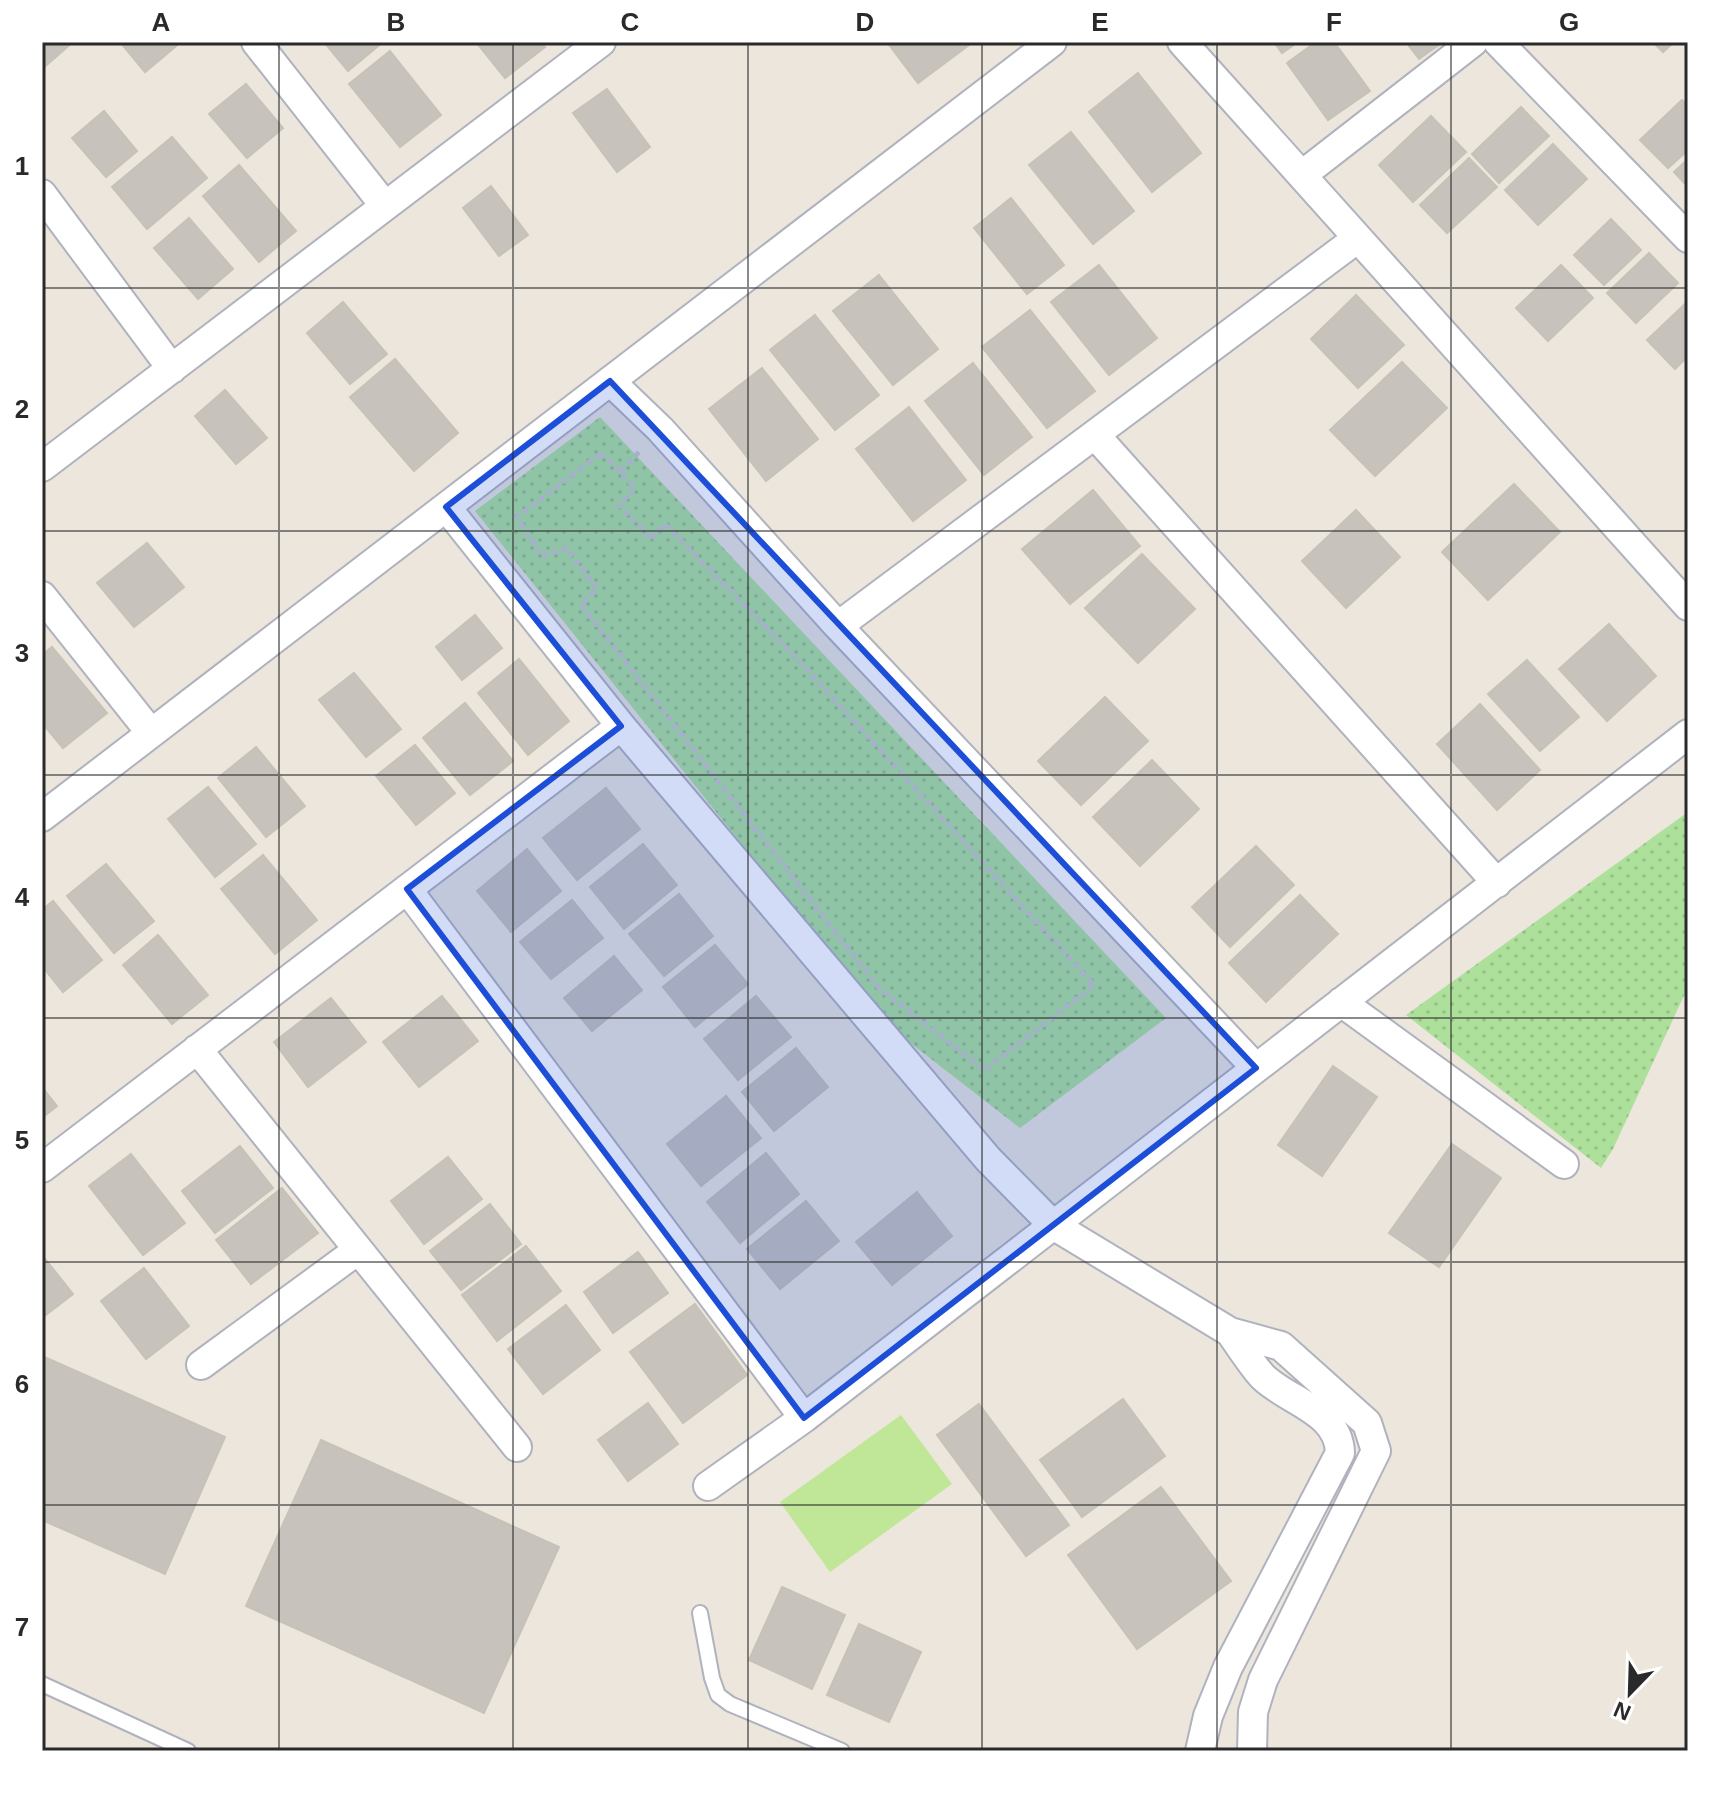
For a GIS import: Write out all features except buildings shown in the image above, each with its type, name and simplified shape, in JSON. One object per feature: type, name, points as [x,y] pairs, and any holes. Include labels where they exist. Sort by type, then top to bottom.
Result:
[{"type":"street","points":[[256,42],[385,206]]},
{"type":"street","points":[[42,817],[1052,42]]},
{"type":"street","points":[[1182,42],[1688,606]]},
{"type":"street","points":[[1302,175],[1473,42]]},
{"type":"street","points":[[1498,42],[1688,238]]},
{"type":"street","points":[[42,467],[385,206],[589,45]]},
{"type":"street","points":[[42,194],[172,369]]},
{"type":"street","points":[[838,626],[1358,238]]},
{"type":"street","points":[[610,381],[660,429],[838,626],[1256,1068]]},
{"type":"street","points":[[1095,435],[1497,883]]},
{"type":"street","points":[[446,507],[621,726],[988,1159],[1053,1225],[1230,1332],[1281,1346],[1367,1423],[1376,1451],[1263,1680],[1253,1712],[1252,1751]]},
{"type":"street","points":[[42,596],[151,733]]},
{"type":"street","points":[[42,1168],[621,726]]},
{"type":"street","points":[[708,1486],[804,1418],[1688,734]]},
{"type":"street","points":[[407,889],[804,1418]]},
{"type":"street","points":[[1341,1002],[1564,1164]]},
{"type":"street","points":[[197,1049],[517,1447]]},
{"type":"street","points":[[201,1365],[358,1250]]},
{"type":"street","points":[[1200,1751],[1208,1716],[1228,1667],[1340,1453],[1340,1441],[1325,1420],[1264,1378],[1230,1332]]},
{"type":"lane","points":[[700,1613],[718,1695],[730,1704],[842,1751]]},
{"type":"lane","points":[[42,1684],[188,1751]]},
{"type":"path","points":[[601,453],[635,488],[619,505],[651,539],[665,524],[801,663],[1094,985],[985,1070],[879,988],[581,605],[597,589],[567,548],[542,556],[517,517],[601,453]]},
{"type":"highlighted area","points":[[610,381],[1256,1068],[804,1418],[407,889],[621,726],[446,507]]},
{"type":"green space","points":[[600,417],[1166,1018],[1020,1128],[886,1024],[475,511]]},
{"type":"green space","points":[[1688,812],[1688,987],[1613,1149],[1601,1168],[1406,1015]]},
{"type":"green space","points":[[901,1415],[952,1484],[830,1572],[780,1502]]}]
